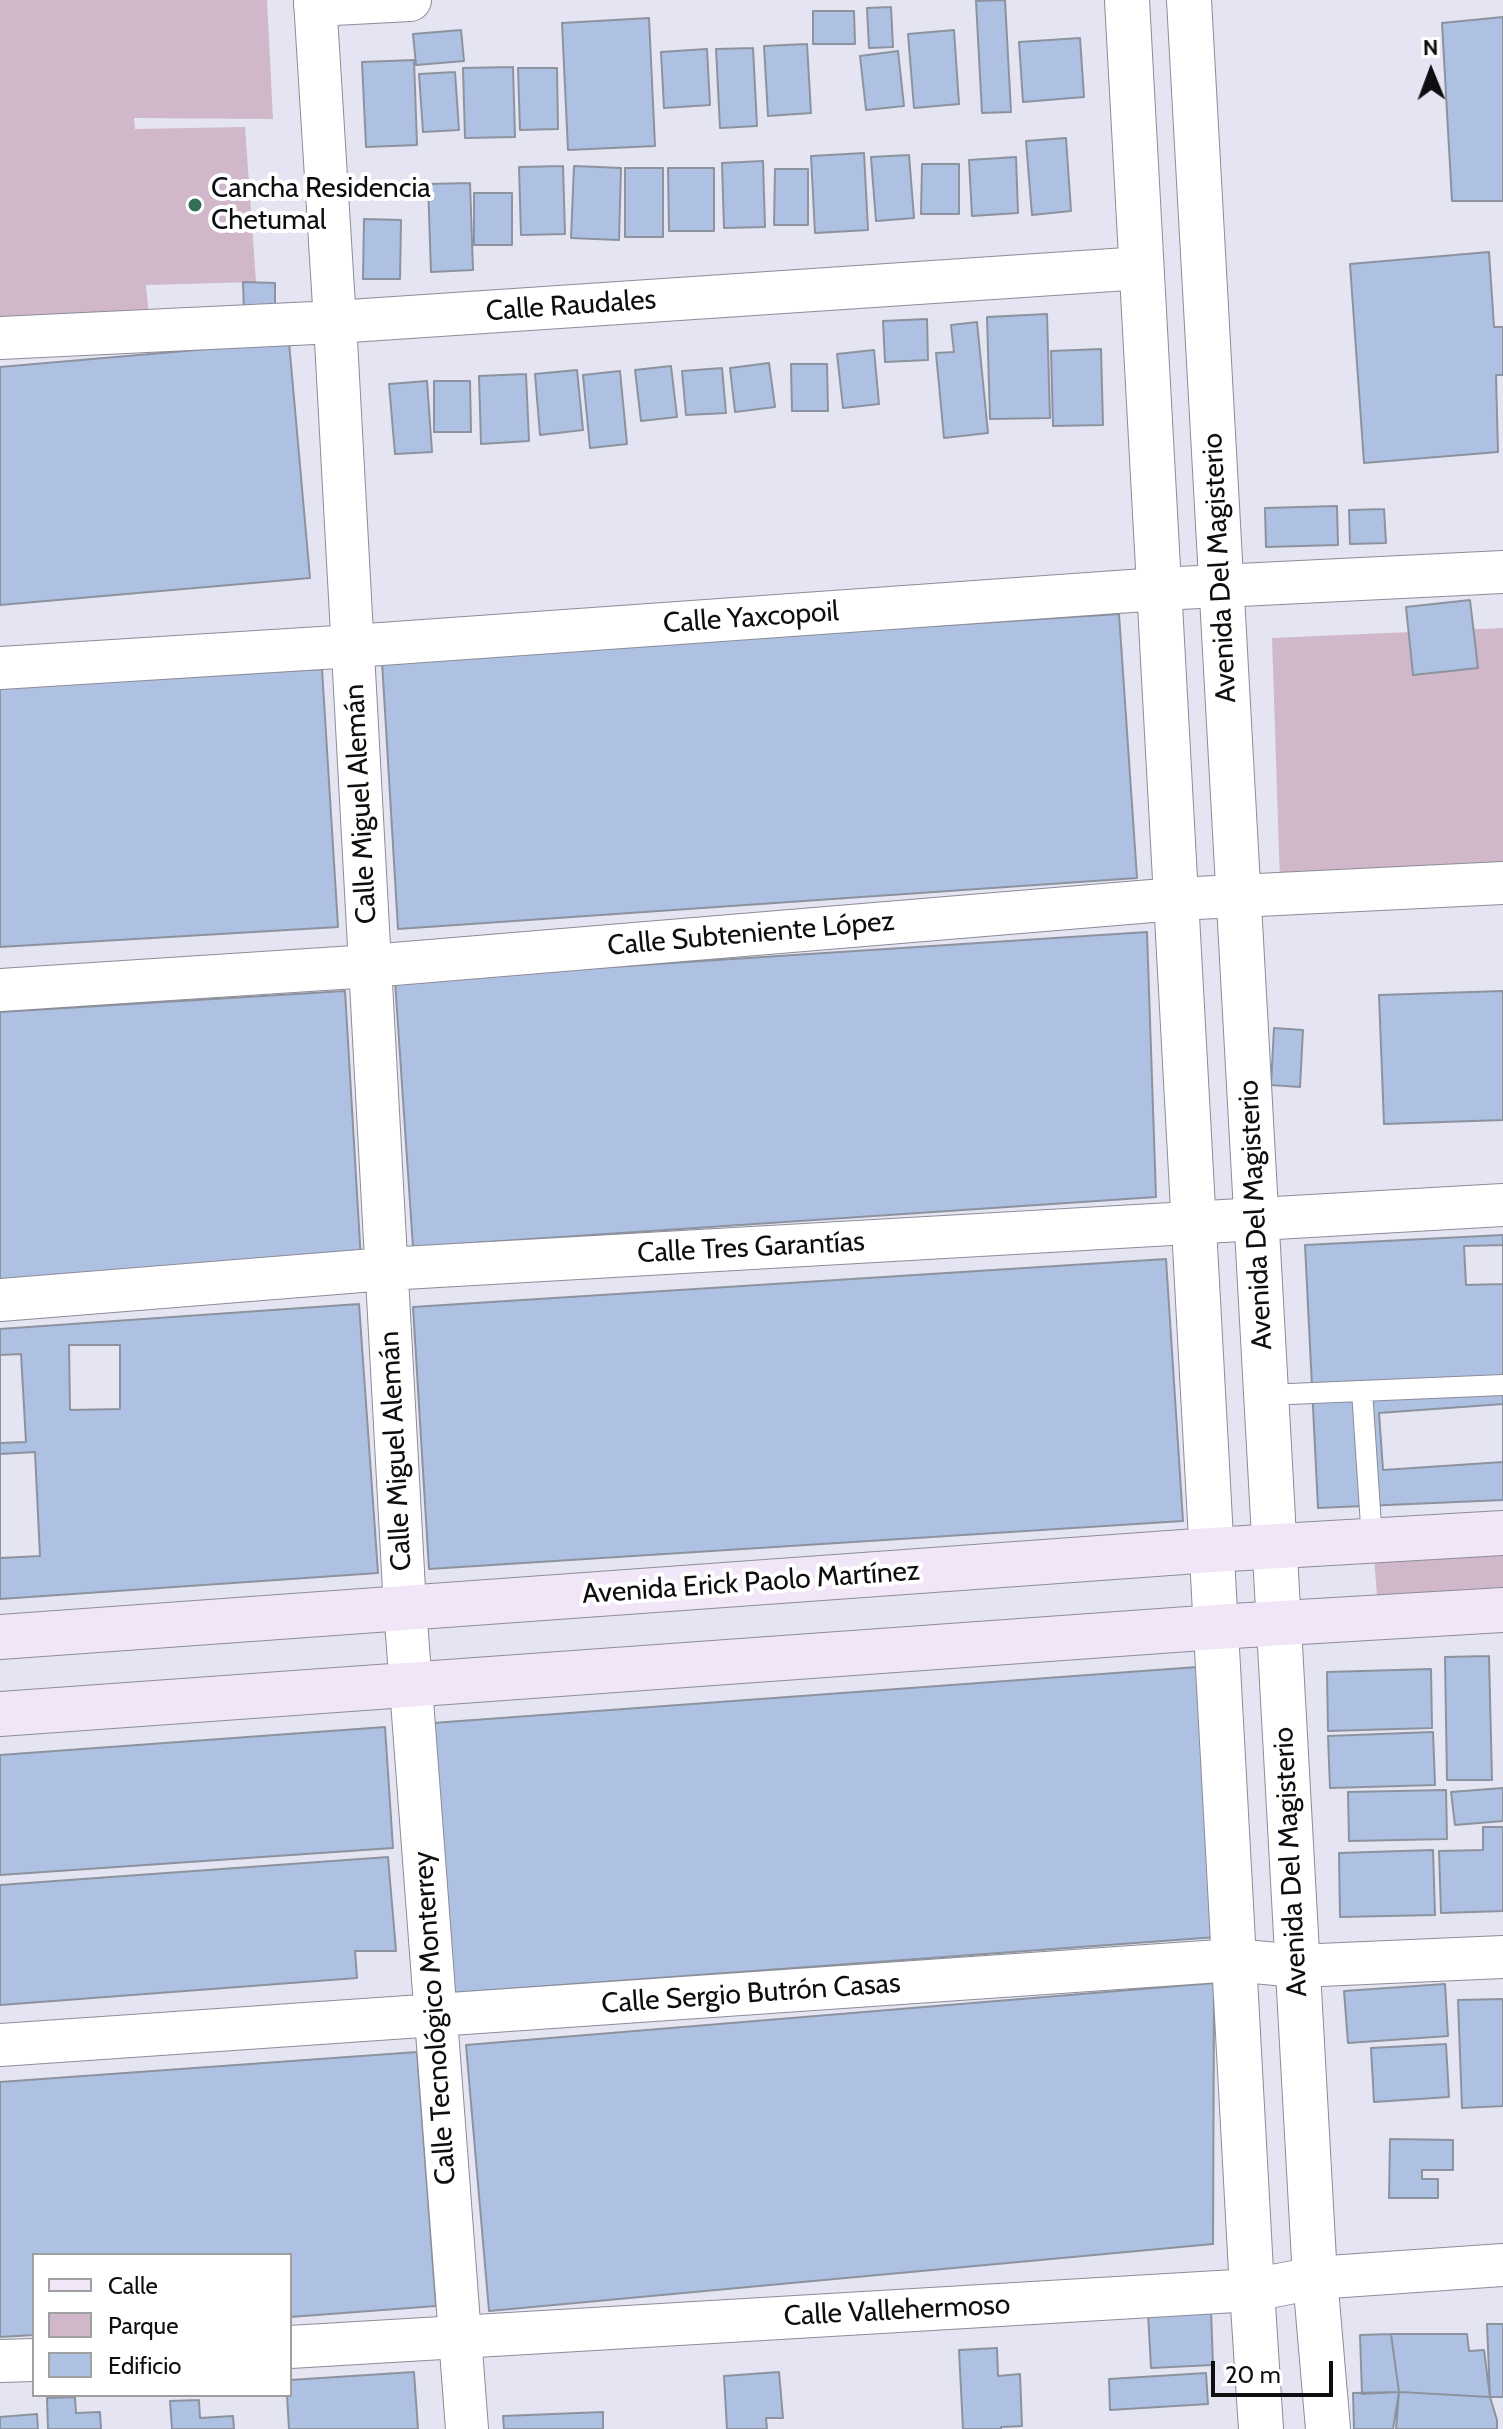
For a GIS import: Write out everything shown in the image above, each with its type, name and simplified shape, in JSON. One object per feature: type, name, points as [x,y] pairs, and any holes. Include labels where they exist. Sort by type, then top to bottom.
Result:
[{"type":"main road","name":"Avenida Erick Paolo Martínez","points":[[0,1637],[1211,1550],[1503,1533]]},
{"type":"main road","points":[[0,1714],[1216,1627],[1503,1610]]},
{"type":"street","points":[[315,3],[410,0]]},
{"type":"street","points":[[1127,0],[1261,2429]]},
{"type":"street","name":"Avenida Del Magisterio","points":[[1189,0],[1297,1966],[1315,2278],[1328,2429]]},
{"type":"street","name":"Calle Miguel Alemán","points":[[315,3],[405,1608]]},
{"type":"street","name":"Calle Raudales","points":[[0,338],[335,322],[1142,268]]},
{"type":"street","name":"Calle Yaxcopoil","points":[[0,668],[1159,589],[1503,572]]},
{"type":"street","name":"Calle Subteniente López","points":[[0,990],[370,966],[1176,899],[1503,883]]},
{"type":"street","name":"Calle Tres Garantías","points":[[0,1300],[386,1269],[1503,1205]]},
{"type":"street","name":"Calle Tecnológico Monterrey","points":[[405,1608],[467,2429]]},
{"type":"street","name":"Calle Sergio Butrón Casas","points":[[0,2045],[1234,1960],[1297,1966],[1503,1957]]},
{"type":"street","name":"Calle Vallehermoso","points":[[292,2347],[1252,2290],[1315,2278],[1503,2265]]},
{"type":"street","points":[[0,2361],[32,2360]]},
{"type":"lane","points":[[1266,1395],[1503,1385]]},
{"type":"lane","points":[[1362,1391],[1372,1540]]},
{"type":"green space","points":[[0,0],[267,0],[273,119],[134,118],[135,129],[245,127],[256,282],[146,285],[149,317],[0,325]]},
{"type":"green space","points":[[1503,628],[1503,868],[1280,882],[1272,638]]},
{"type":"green space","points":[[1503,1551],[1503,1603],[1378,1609],[1374,1556]]},
{"type":"building","points":[[1005,0],[1011,112],[982,113],[976,1]]},
{"type":"building","points":[[891,7],[893,47],[869,48],[867,8]]},
{"type":"building","points":[[813,11],[854,11],[855,44],[813,44]]},
{"type":"building","points":[[1503,17],[1503,201],[1452,201],[1442,23]]},
{"type":"building","points":[[649,18],[655,146],[568,150],[562,23]]},
{"type":"building","points":[[461,30],[464,61],[416,65],[413,34]]},
{"type":"building","points":[[954,30],[959,104],[914,108],[908,34]]},
{"type":"building","points":[[1080,38],[1084,97],[1023,102],[1019,42]]},
{"type":"building","points":[[807,44],[811,113],[768,116],[764,46]]},
{"type":"building","points":[[753,48],[757,126],[720,128],[716,49]]},
{"type":"building","points":[[707,49],[710,105],[664,108],[661,52]]},
{"type":"building","points":[[898,51],[904,106],[866,110],[860,56]]},
{"type":"building","points":[[414,60],[417,145],[366,147],[362,62]]},
{"type":"building","points":[[513,67],[515,137],[465,138],[463,68]]},
{"type":"building","points":[[518,68],[557,68],[558,129],[520,130]]},
{"type":"building","points":[[455,72],[459,130],[423,132],[419,74]]},
{"type":"building","points":[[1066,138],[1071,211],[1032,215],[1026,141]]},
{"type":"building","points":[[864,153],[868,230],[815,233],[811,156]]},
{"type":"building","points":[[909,155],[914,218],[876,221],[871,157]]},
{"type":"building","points":[[1016,157],[1018,213],[972,216],[969,160]]},
{"type":"building","points":[[763,161],[765,227],[724,228],[722,163]]},
{"type":"building","points":[[922,164],[959,164],[959,214],[921,214]]},
{"type":"building","points":[[563,166],[565,234],[521,235],[519,167]]},
{"type":"building","points":[[574,166],[621,168],[619,240],[571,238]]},
{"type":"building","points":[[625,168],[663,168],[663,237],[625,237]]},
{"type":"building","points":[[668,168],[714,168],[714,231],[669,231]]},
{"type":"building","points":[[775,169],[808,169],[808,225],[774,225]]},
{"type":"building","points":[[470,183],[473,270],[431,272],[428,184]]},
{"type":"building","points":[[474,193],[512,193],[512,245],[474,245]]},
{"type":"building","points":[[364,219],[401,220],[400,279],[363,279]]},
{"type":"building","points":[[1489,252],[1494,327],[1503,327],[1503,375],[1496,375],[1498,452],[1364,463],[1350,264]]},
{"type":"building","points":[[243,282],[275,283],[275,311],[244,312]]},
{"type":"building","points":[[1047,314],[1050,418],[990,419],[987,317]]},
{"type":"building","points":[[927,319],[928,360],[885,362],[883,321]]},
{"type":"building","points":[[977,322],[988,433],[944,438],[936,353],[954,352],[951,325]]},
{"type":"building","points":[[289,342],[310,578],[0,605],[0,367]]},
{"type":"building","points":[[1101,349],[1103,425],[1053,426],[1051,351]]},
{"type":"building","points":[[874,350],[879,404],[843,408],[837,354]]},
{"type":"building","points":[[769,363],[775,407],[735,412],[730,368]]},
{"type":"building","points":[[791,364],[827,364],[828,411],[792,411]]},
{"type":"building","points":[[671,366],[677,417],[641,421],[635,370]]},
{"type":"building","points":[[722,368],[726,413],[686,415],[682,371]]},
{"type":"building","points":[[577,370],[583,430],[540,435],[535,374]]},
{"type":"building","points":[[620,371],[627,444],[590,448],[583,375]]},
{"type":"building","points":[[526,374],[529,441],[481,444],[479,376]]},
{"type":"building","points":[[427,381],[432,452],[395,454],[389,384]]},
{"type":"building","points":[[434,381],[470,381],[471,432],[434,432]]},
{"type":"building","points":[[1337,506],[1338,545],[1266,547],[1265,508]]},
{"type":"building","points":[[1384,509],[1386,543],[1350,544],[1349,510]]},
{"type":"building","points":[[1470,600],[1478,668],[1413,675],[1406,607]]},
{"type":"building","points":[[1119,614],[1137,878],[398,929],[382,661]]},
{"type":"building","points":[[322,669],[338,927],[0,947],[0,688]]},
{"type":"building","points":[[1147,932],[1156,1197],[413,1247],[395,981]]},
{"type":"building","points":[[345,991],[361,1261],[0,1283],[0,1012]]},
{"type":"building","points":[[1503,991],[1503,1120],[1384,1124],[1379,995]]},
{"type":"building","points":[[1274,1028],[1303,1030],[1300,1087],[1271,1085]]},
{"type":"building","points":[[1503,1235],[1503,1500],[1318,1508],[1305,1245]]},
{"type":"building","points":[[1503,1245],[1503,1284],[1466,1285],[1464,1246]]},
{"type":"building","points":[[1166,1259],[1183,1521],[429,1569],[413,1307]]},
{"type":"building","points":[[359,1304],[378,1573],[0,1599],[0,1329]]},
{"type":"building","points":[[69,1345],[120,1345],[120,1409],[70,1410]]},
{"type":"building","points":[[21,1354],[26,1442],[0,1443],[0,1355]]},
{"type":"building","points":[[1503,1404],[1503,1462],[1383,1470],[1379,1413]]},
{"type":"building","points":[[35,1452],[40,1556],[0,1558],[0,1454]]},
{"type":"building","points":[[1489,1656],[1492,1780],[1447,1780],[1445,1657]]},
{"type":"building","points":[[1197,1667],[1217,1937],[453,1993],[433,1723]]},
{"type":"building","points":[[1431,1669],[1432,1728],[1328,1731],[1327,1672]]},
{"type":"building","points":[[385,1727],[393,1848],[0,1875],[0,1755]]},
{"type":"building","points":[[1433,1732],[1435,1785],[1330,1788],[1328,1736]]},
{"type":"building","points":[[1503,1788],[1503,1821],[1455,1825],[1451,1792]]},
{"type":"building","points":[[1446,1790],[1447,1839],[1349,1841],[1348,1792]]},
{"type":"building","points":[[1483,1827],[1503,1827],[1503,1911],[1441,1913],[1439,1851],[1483,1850]]},
{"type":"building","points":[[1433,1850],[1435,1915],[1340,1917],[1339,1853]]},
{"type":"building","points":[[388,1857],[396,1951],[355,1951],[357,1978],[0,2005],[0,1885]]},
{"type":"building","points":[[1214,1983],[1213,2244],[489,2311],[466,2045]]},
{"type":"building","points":[[1445,1984],[1448,2036],[1348,2043],[1344,1991]]},
{"type":"building","points":[[1503,1999],[1503,2106],[1462,2108],[1458,2000]]},
{"type":"building","points":[[1446,2044],[1449,2097],[1374,2102],[1371,2048]]},
{"type":"building","points":[[417,2052],[436,2306],[292,2317],[292,2253],[32,2253],[32,2335],[0,2337],[0,2082]]},
{"type":"building","points":[[1390,2139],[1453,2140],[1453,2170],[1422,2170],[1422,2179],[1438,2179],[1438,2198],[1389,2198]]},
{"type":"building","points":[[1211,2311],[1213,2365],[1151,2368],[1148,2313]]},
{"type":"building","points":[[1487,2324],[1503,2324],[1503,2397],[1490,2397]]},
{"type":"building","points":[[1391,2334],[1399,2392],[1362,2394],[1360,2335]]},
{"type":"building","points":[[1391,2334],[1467,2334],[1469,2351],[1484,2350],[1490,2397],[1399,2392]]},
{"type":"building","points":[[997,2348],[998,2376],[1020,2374],[1022,2426],[963,2429],[959,2350]]},
{"type":"building","points":[[414,2372],[418,2429],[289,2429],[287,2397],[292,2397],[292,2380]]},
{"type":"building","points":[[779,2372],[783,2418],[766,2418],[767,2429],[727,2429],[724,2376]]},
{"type":"building","points":[[1206,2373],[1208,2404],[1110,2410],[1109,2379]]},
{"type":"building","points":[[1399,2392],[1393,2429],[1354,2429],[1353,2393]]},
{"type":"building","points":[[1399,2392],[1490,2397],[1497,2429],[1396,2429]]},
{"type":"building","points":[[75,2397],[76,2413],[100,2412],[101,2429],[48,2429],[47,2398]]},
{"type":"building","points":[[199,2400],[200,2418],[233,2416],[234,2429],[172,2429],[170,2401]]},
{"type":"building","points":[[603,2412],[603,2429],[504,2429],[503,2416]]},
{"type":"building","points":[[37,2414],[38,2429],[0,2429],[0,2417]]},
{"type":"place","name":"Cancha Residencia Chetumal","points":[[195,205]]}]
